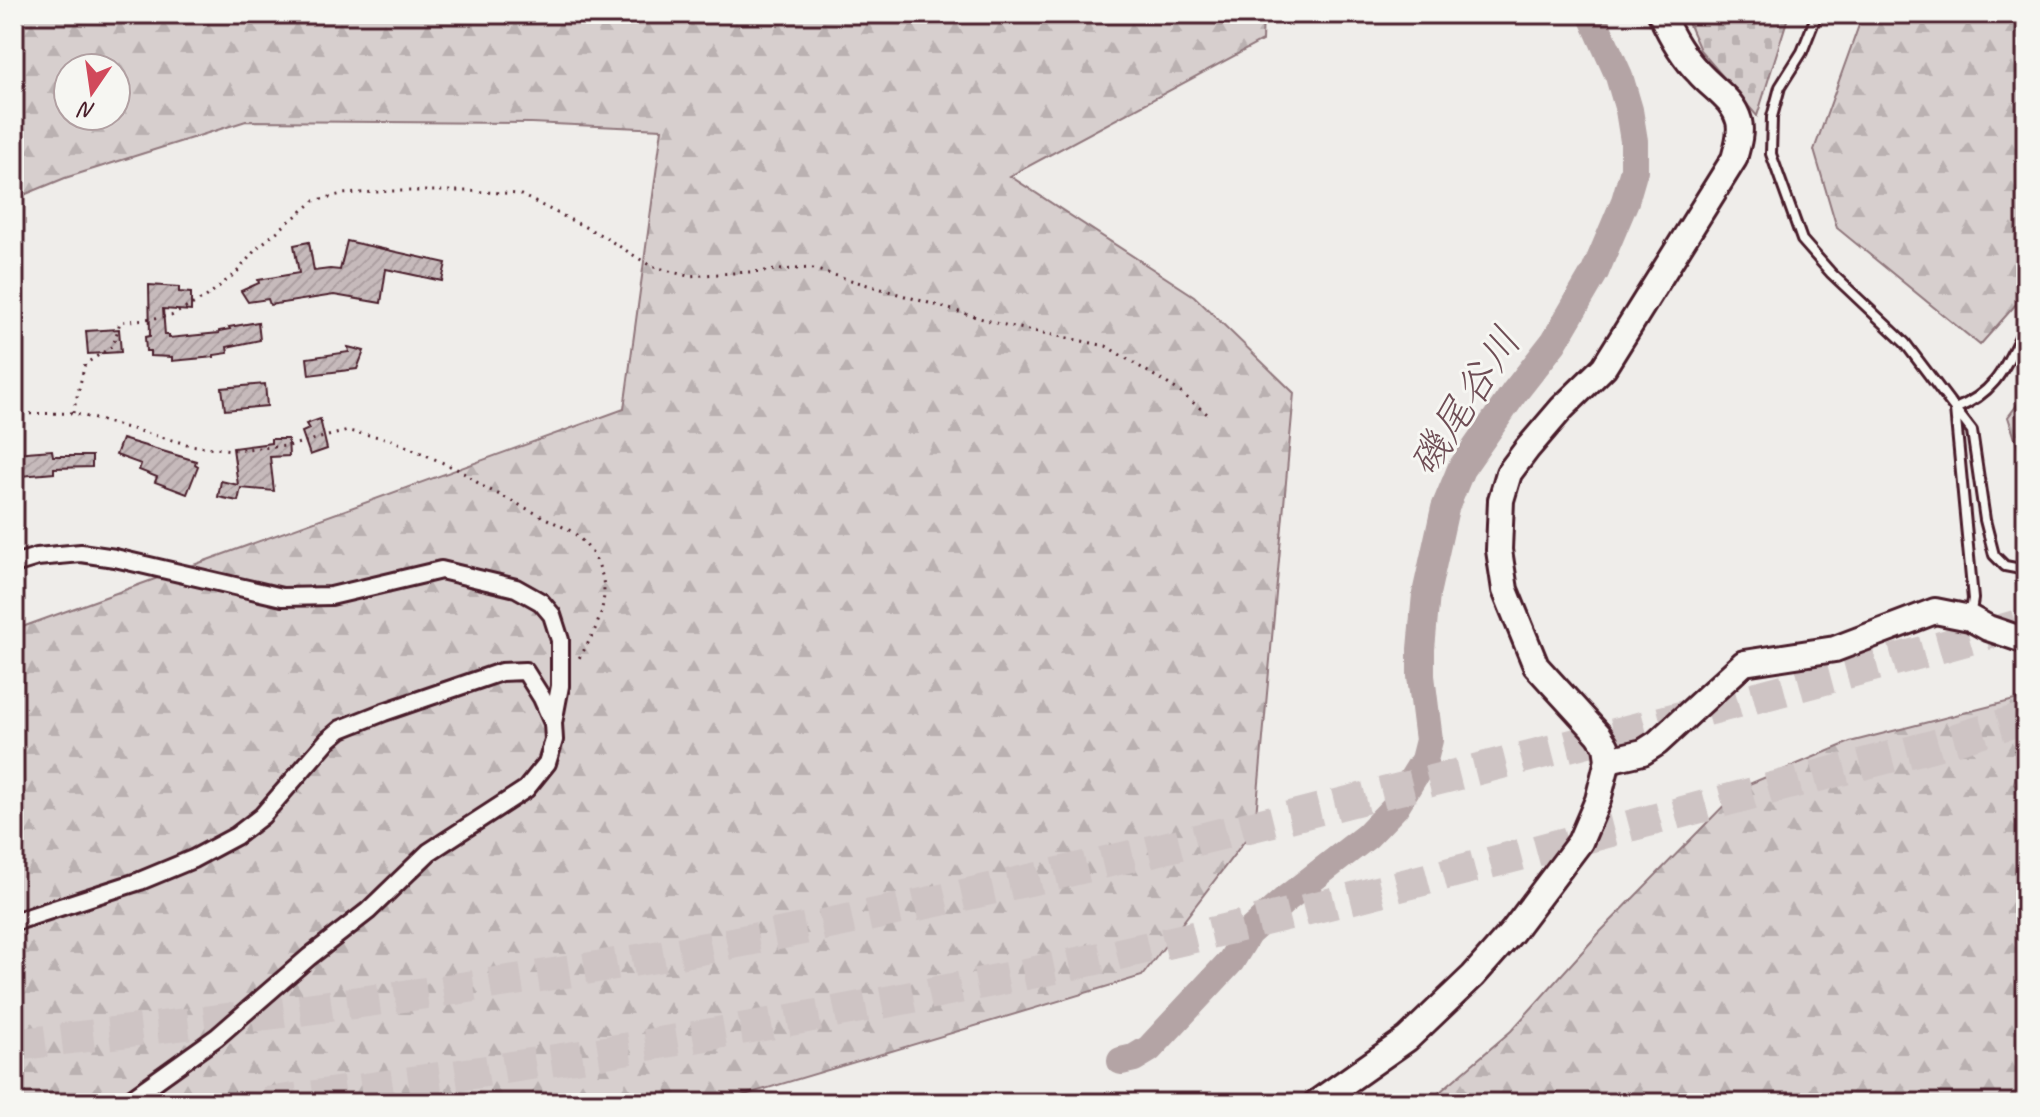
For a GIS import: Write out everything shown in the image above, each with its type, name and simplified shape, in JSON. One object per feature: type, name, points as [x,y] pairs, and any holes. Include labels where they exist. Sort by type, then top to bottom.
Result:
[{"type":"main road","points":[[1316,1103],[1407,1039],[1473,976],[1512,932],[1580,842],[1598,800],[1608,760],[1606,746],[1536,666],[1505,590],[1499,550],[1501,500],[1509,473],[1527,449],[1562,408],[1604,367],[1734,159],[1740,123],[1733,107],[1698,73],[1668,30],[1661,14]]},
{"type":"main road","points":[[1608,760],[1643,752],[1657,743],[1744,663],[1835,649],[1935,611],[1970,618],[1988,628],[2026,641]]},
{"type":"street","points":[[14,564],[37,557],[81,553],[282,597],[331,596],[441,570],[516,588],[541,602],[552,615],[560,640],[560,686],[553,723],[554,740],[547,763],[526,789],[429,852],[368,911],[309,957],[217,1037],[125,1103]]},
{"type":"street","points":[[14,922],[140,881],[193,859],[236,836],[262,816],[341,729],[384,712],[501,672],[525,671],[553,723]]},
{"type":"lane","points":[[1817,14],[1802,52],[1780,87],[1772,117],[1771,154],[1783,194],[1802,240],[1831,273],[1905,343],[1972,431],[1985,520],[1994,555],[2005,566],[2026,570]]},
{"type":"lane","points":[[1955,409],[1989,391],[2026,325]]},
{"type":"lane","points":[[1955,409],[1973,599],[1970,618]]},
{"type":"path","points":[[73,413],[85,364],[113,346],[120,322],[171,316],[206,297],[237,272],[257,248],[314,201],[342,194],[469,191],[519,194],[577,222],[651,266],[688,276],[810,268],[1000,324],[1106,346],[1176,389],[1211,417]]},
{"type":"path","points":[[14,414],[73,413],[190,445],[231,450],[288,446],[348,431],[390,439],[459,470],[484,487],[573,532],[585,542],[600,563],[606,587],[600,618],[577,661]]},
{"type":"green space","points":[[14,14],[1263,14],[1262,41],[1010,176],[1194,296],[1294,393],[1255,827],[1142,976],[718,1103],[14,1103],[14,630],[624,409],[662,129],[531,123],[246,121],[65,178],[14,199]]},
{"type":"green space","points":[[1684,14],[1789,14],[1757,116],[1700,50]]},
{"type":"green space","points":[[1863,14],[2026,14],[2026,293],[1980,345],[1837,228],[1814,150]]},
{"type":"green space","points":[[2026,393],[2026,473],[2008,417]]},
{"type":"green space","points":[[2026,697],[2026,728],[2014,784],[2026,801],[2026,1103],[1427,1103],[1511,1031],[1600,932],[1742,787],[1850,742]]},
{"type":"building","points":[[347,241],[446,263],[442,281],[386,269],[381,303],[334,295],[270,305],[268,299],[248,302],[241,291],[259,283],[258,280],[299,273],[294,245],[309,242],[314,271],[340,270]]},
{"type":"building","points":[[149,285],[179,287],[179,292],[191,293],[191,311],[163,309],[165,335],[169,338],[219,333],[229,327],[258,322],[260,340],[227,347],[228,353],[214,357],[172,361],[172,357],[150,356],[150,351],[146,351],[145,337],[150,336]]},
{"type":"building","points":[[119,329],[121,352],[88,354],[86,331]]},
{"type":"building","points":[[348,347],[364,351],[357,369],[309,375],[307,358],[349,352]]},
{"type":"building","points":[[265,384],[267,406],[225,410],[222,388]]},
{"type":"building","points":[[320,419],[327,449],[310,455],[302,432],[309,429],[306,424]]},
{"type":"building","points":[[122,439],[196,461],[198,466],[187,494],[155,482],[157,477],[139,470],[141,464],[116,455]]},
{"type":"building","points":[[271,439],[288,439],[289,456],[270,457],[274,491],[241,488],[238,501],[218,497],[221,481],[238,485],[233,448],[271,443]]},
{"type":"building","points":[[52,450],[53,456],[92,456],[92,467],[54,468],[54,473],[21,476],[20,467],[14,467],[14,453]]},
{"type":"waterway","name":"磯尾谷川","points":[[1121,1061],[1149,1049],[1231,961],[1248,933],[1367,836],[1395,807],[1424,760],[1429,740],[1421,649],[1426,594],[1445,508],[1461,469],[1554,342],[1595,272],[1625,201],[1634,170],[1634,141],[1629,110],[1619,76],[1591,14]]},
{"type":"tunnel","points":[[14,1045],[530,978],[700,949],[870,915],[1040,878],[1292,816],[1701,712],[2026,623]]},
{"type":"tunnel","points":[[266,1103],[757,1026],[1123,953],[1502,860],[1932,746],[2026,718]]}]
